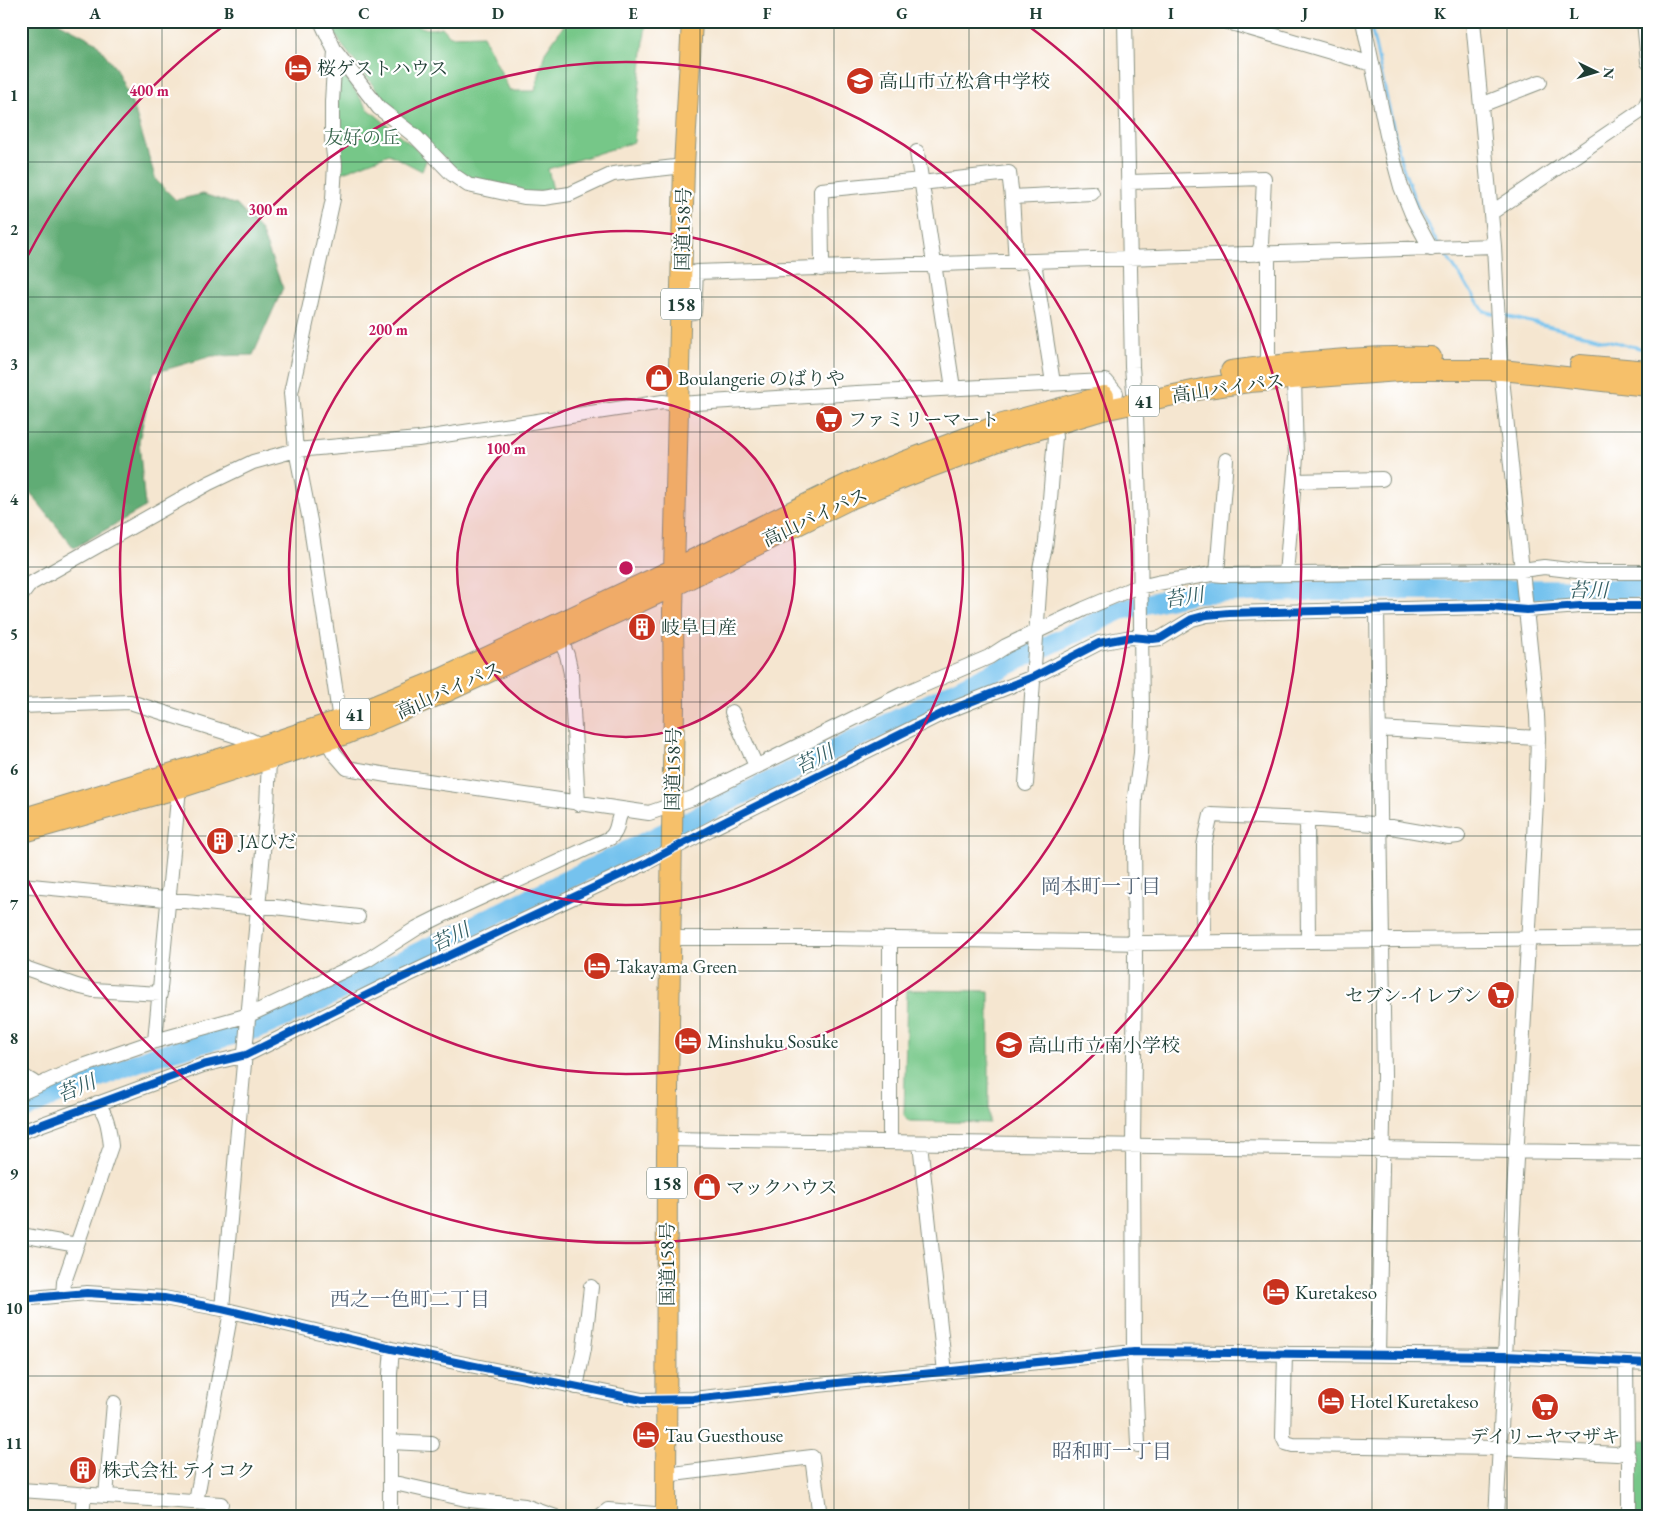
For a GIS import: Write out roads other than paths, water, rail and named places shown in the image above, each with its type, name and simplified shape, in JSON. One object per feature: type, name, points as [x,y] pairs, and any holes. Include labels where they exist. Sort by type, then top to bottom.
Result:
[{"type":"highway","name":"国道158号","points":[[666,1516],[667,1139],[674,578],[684,166],[692,21]]},
{"type":"highway","name":"高山バイパス","points":[[21,819],[265,753],[327,740],[448,691],[560,639],[854,481],[998,425],[1222,372],[1293,362],[1399,356],[1501,364],[1648,371]]},
{"type":"highway","name":"高山バイパス","points":[[21,833],[179,788],[442,678],[674,578],[850,499],[984,447],[1052,426],[1128,395],[1294,378],[1501,364],[1648,386]]},
{"type":"street","points":[[320,21],[336,51],[379,108],[416,137],[452,174],[468,185],[543,198],[570,194],[613,174],[684,166]]},
{"type":"street","points":[[1125,21],[1130,259],[1128,395],[1141,590],[1141,754],[1135,796],[1133,1146],[1134,1352],[1138,1445]]},
{"type":"street","points":[[1362,21],[1387,135],[1401,188],[1412,214],[1433,249]]},
{"type":"street","points":[[1473,21],[1494,246],[1501,364],[1527,607],[1538,738],[1496,1517]]},
{"type":"street","points":[[1644,21],[1648,62]]},
{"type":"street","points":[[1228,22],[1372,64]]},
{"type":"street","points":[[336,51],[332,102],[332,138],[335,165],[333,200],[291,393],[296,450],[310,521],[340,720]]},
{"type":"street","points":[[1481,106],[1540,82]]},
{"type":"street","points":[[1491,213],[1638,113],[1648,100]]},
{"type":"street","points":[[917,152],[953,388]]},
{"type":"street","points":[[821,269],[822,190],[1009,173],[1016,263]]},
{"type":"street","points":[[1129,182],[1264,178],[1260,245],[1263,254],[1268,358]]},
{"type":"street","points":[[1012,197],[1092,193]]},
{"type":"street","points":[[680,313],[694,312],[696,272],[934,266],[1494,246]]},
{"type":"street","points":[[1034,262],[1053,383]]},
{"type":"street","points":[[1286,574],[1294,481],[1296,424],[1294,378]]},
{"type":"street","points":[[21,596],[30,584],[209,483],[253,462],[296,450],[418,439],[663,402],[679,404],[1106,381],[1128,395]]},
{"type":"street","points":[[1026,784],[1040,567],[1045,548],[1050,510],[1055,437],[1052,426]]},
{"type":"street","points":[[1217,574],[1226,460]]},
{"type":"street","points":[[1294,481],[1382,479]]},
{"type":"street","points":[[327,740],[334,753],[347,768],[578,804],[649,813],[672,808],[903,694],[989,656],[1084,609],[1131,590],[1141,590],[1184,578],[1217,574],[1523,573],[1544,568],[1584,572],[1648,572]]},
{"type":"street","points":[[21,1132],[203,1065],[246,1052],[716,826],[945,712],[1034,674],[1099,642],[1131,637],[1140,633],[1161,638],[1192,619],[1206,615],[1229,613],[1489,607],[1648,606]]},
{"type":"street","points":[[1377,610],[1384,1149],[1378,1354]]},
{"type":"street","points":[[560,639],[571,673],[578,804]]},
{"type":"street","points":[[21,706],[130,702],[221,730],[265,753],[267,806],[227,1310],[196,1502]]},
{"type":"street","points":[[732,712],[756,766]]},
{"type":"street","points":[[1379,729],[1538,738]]},
{"type":"street","points":[[155,1040],[179,788]]},
{"type":"street","points":[[21,1093],[77,1068],[155,1040],[249,1017],[368,960],[417,928],[443,915],[610,838],[616,833],[623,810]]},
{"type":"street","points":[[1203,942],[1204,845],[1211,815],[1307,819],[1381,826],[1449,837],[1458,836]]},
{"type":"street","points":[[1307,819],[1308,940]]},
{"type":"street","points":[[21,885],[259,908],[275,907],[358,917]]},
{"type":"street","points":[[671,938],[1135,943],[1648,936]]},
{"type":"street","points":[[890,939],[890,1142]]},
{"type":"street","points":[[21,965],[77,986],[94,990],[160,994]]},
{"type":"street","points":[[21,1075],[33,1082],[34,1086]]},
{"type":"street","points":[[63,1295],[64,1282],[111,1146],[109,1125],[97,1103]]},
{"type":"street","points":[[667,1139],[1648,1153]]},
{"type":"street","points":[[920,1143],[945,1372]]},
{"type":"street","points":[[21,1235],[77,1245]]},
{"type":"street","points":[[576,1386],[584,1348],[591,1287]]},
{"type":"street","points":[[21,1299],[87,1294],[164,1298],[227,1310],[392,1349],[642,1400],[693,1399],[1134,1352],[1504,1356],[1648,1363]]},
{"type":"street","points":[[390,1517],[390,1374],[392,1349]]},
{"type":"street","points":[[1285,1353],[1283,1437],[1286,1443],[1294,1445],[1499,1448],[1617,1454],[1626,1451]]},
{"type":"street","points":[[1626,1362],[1626,1451],[1629,1458],[1629,1517]]},
{"type":"street","points":[[106,1496],[114,1403]]},
{"type":"street","points":[[390,1442],[432,1444]]},
{"type":"street","points":[[666,1475],[812,1457],[820,1517]]},
{"type":"street","points":[[390,1482],[470,1500],[524,1506],[556,1517]]},
{"type":"street","points":[[21,1490],[221,1504]]},
{"type":"street","points":[[82,1517],[84,1494]]},
{"type":"street","points":[[599,1517],[608,1510],[666,1516]]},
{"type":"waterway","points":[[1370,22],[1401,162],[1417,206],[1438,244]]},
{"type":"waterway","points":[[1443,251],[1484,311],[1495,314]]},
{"type":"waterway","points":[[1501,315],[1648,350]]},
{"type":"waterway","name":"苔川","points":[[21,1111],[64,1091],[151,1057],[262,1027],[296,1012],[1121,610],[1193,593],[1362,590],[1648,589]]},
{"type":"place","name":"桜ゲストハウス","points":[[298,68]]},
{"type":"place","name":"高山市立松倉中学校","points":[[860,81]]},
{"type":"place","name":"Boulangerie のばりや","points":[[659,378]]},
{"type":"place","name":"ファミリーマート","points":[[829,419]]},
{"type":"place","name":"岐阜日産","points":[[642,627]]},
{"type":"place","name":"JAひだ","points":[[220,841]]},
{"type":"place","name":"Takayama Green","points":[[597,966]]},
{"type":"place","name":"セブン-イレブン","points":[[1501,995]]},
{"type":"place","name":"Minshuku Sosuke","points":[[688,1041]]},
{"type":"place","name":"高山市立南小学校","points":[[1009,1045]]},
{"type":"place","name":"マックハウス","points":[[707,1187]]},
{"type":"place","name":"Kuretakeso","points":[[1276,1292]]},
{"type":"place","name":"Hotel Kuretakeso","points":[[1331,1401]]},
{"type":"place","name":"デイリーヤマザキ","points":[[1545,1407]]},
{"type":"place","name":"Tau Guesthouse","points":[[646,1435]]},
{"type":"place","name":"株式会社 テイコク","points":[[83,1470]]},
{"type":"district","name":"岡本町一丁目","points":[[1101,886]]},
{"type":"district","name":"西之一色町二丁目","points":[[410,1299]]},
{"type":"district","name":"昭和町一丁目","points":[[1112,1451]]},
{"type":"park label","name":"友好の丘","points":[[362,137]]}]
